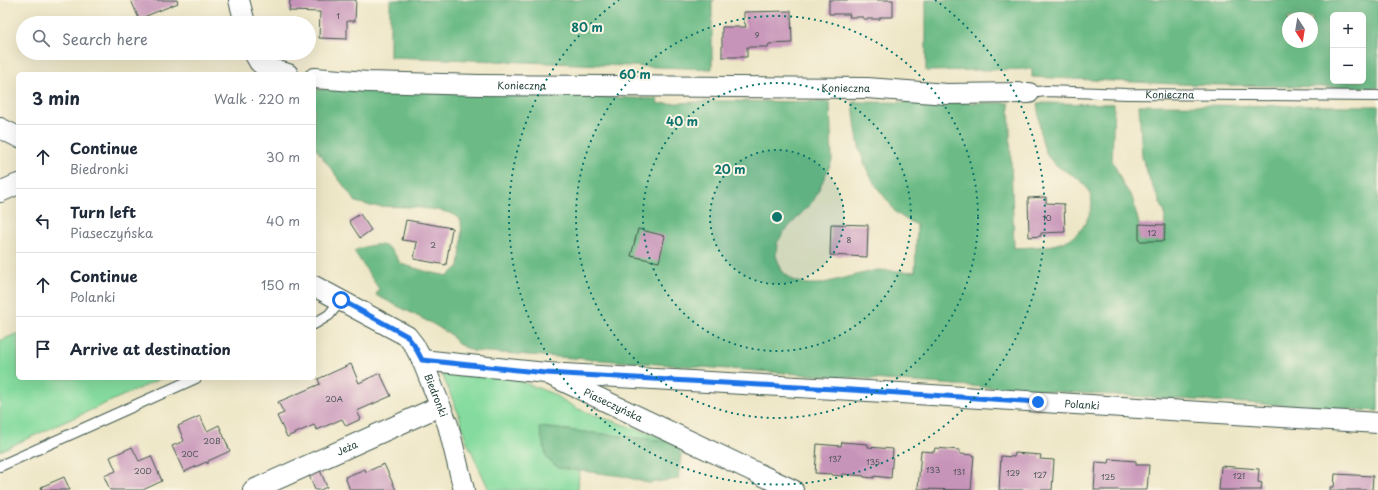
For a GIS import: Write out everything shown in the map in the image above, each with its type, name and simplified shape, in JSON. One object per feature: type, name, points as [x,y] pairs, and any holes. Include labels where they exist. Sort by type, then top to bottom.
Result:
[{"type":"street","points":[[239,0],[243,16]]},
{"type":"street","points":[[258,60],[266,67],[282,72]]},
{"type":"street","name":"Konieczna","points":[[316,78],[368,82],[479,85],[867,88],[947,94],[1029,93]]},
{"type":"street","points":[[0,128],[16,136]]},
{"type":"street","points":[[0,192],[16,185]]},
{"type":"street","name":"Biedronki","points":[[316,287],[407,336],[414,345],[422,360],[448,425],[464,490]]},
{"type":"street","name":"Piaseczyńska","points":[[422,360],[546,373],[792,490]]},
{"type":"street","name":"Polanki","points":[[546,373],[858,390],[1378,423]]},
{"type":"street","name":"Jeża","points":[[253,490],[440,406]]},
{"type":"lane","name":"Konieczna","points":[[1029,93],[1046,91],[1128,94],[1378,96]]},
{"type":"lane","points":[[316,323],[329,315],[341,300]]},
{"type":"lane","points":[[0,466],[192,380]]},
{"type":"green space","points":[[390,0],[715,0],[712,1],[712,69],[390,57]]},
{"type":"green space","points":[[926,0],[1378,0],[1378,88],[1175,84],[1032,77],[1032,69],[926,71]]},
{"type":"green space","points":[[316,89],[494,93],[657,99],[658,104],[721,101],[830,102],[832,161],[814,200],[784,232],[777,243],[776,256],[782,271],[794,281],[808,284],[820,284],[877,270],[915,272],[917,225],[895,212],[872,179],[866,167],[859,143],[853,102],[1009,103],[1014,248],[1039,247],[1061,243],[1071,238],[1079,232],[1086,222],[1092,205],[1090,193],[1083,183],[1055,164],[1048,156],[1041,137],[1037,103],[1114,104],[1112,160],[1124,186],[1132,197],[1139,224],[1139,240],[1164,241],[1165,213],[1150,181],[1142,157],[1139,105],[1378,106],[1378,411],[1013,389],[473,351],[458,344],[450,334],[433,324],[376,295],[379,289],[354,251],[374,245],[384,246],[395,254],[401,264],[448,276],[459,266],[462,239],[461,220],[451,213],[437,210],[413,207],[371,206],[356,202],[316,149]]},
{"type":"green space","points":[[16,334],[16,380],[158,380],[0,451],[0,341]]},
{"type":"green space","points":[[442,374],[512,378],[551,393],[578,409],[674,442],[540,427],[559,468],[579,470],[578,490],[489,490],[465,437],[459,415]]},
{"type":"green space","points":[[539,427],[674,442],[682,447],[678,479],[648,483],[622,476],[559,468],[547,459]]},
{"type":"building","points":[[131,0],[177,0],[178,3],[146,16],[138,16]]},
{"type":"building","points":[[290,0],[356,0],[355,21],[347,21],[347,39],[319,38],[320,12],[289,11]]},
{"type":"building","points":[[829,0],[893,0],[893,17],[863,19],[863,17],[849,17],[850,14],[829,14]]},
{"type":"building","points":[[791,11],[792,43],[769,44],[768,47],[747,47],[747,57],[722,57],[722,27],[746,27],[744,23],[744,12]]},
{"type":"building","points":[[1046,197],[1046,203],[1064,204],[1065,232],[1041,233],[1041,236],[1029,237],[1028,198]]},
{"type":"building","points":[[360,214],[371,230],[360,238],[349,221]]},
{"type":"building","points":[[406,220],[452,228],[446,265],[414,259],[417,242],[402,240]]},
{"type":"building","points":[[831,224],[868,225],[867,257],[830,255]]},
{"type":"building","points":[[1139,224],[1165,225],[1164,241],[1139,241]]},
{"type":"building","points":[[638,229],[665,236],[659,262],[631,256]]},
{"type":"building","points":[[351,364],[359,383],[380,373],[391,396],[357,411],[361,419],[346,426],[342,419],[317,430],[314,425],[287,437],[277,416],[284,413],[278,402],[320,384],[318,379]]},
{"type":"building","points":[[200,416],[207,431],[219,425],[230,451],[208,461],[208,464],[206,462],[184,472],[172,446],[184,441],[178,426]]},
{"type":"building","points":[[842,442],[868,444],[868,447],[893,449],[891,478],[874,476],[874,478],[842,474],[842,476],[815,473],[817,444],[841,446]]},
{"type":"building","points":[[132,447],[139,461],[151,456],[162,481],[143,490],[110,490],[104,476],[116,471],[110,457]]},
{"type":"building","points":[[935,448],[960,450],[960,454],[974,455],[971,490],[918,489],[921,451],[934,452]]},
{"type":"building","points":[[1015,453],[1041,455],[1040,459],[1054,460],[1052,490],[999,490],[1001,456],[1014,457]]},
{"type":"building","points":[[1110,459],[1136,461],[1136,465],[1149,465],[1147,490],[1094,490],[1096,462],[1109,463]]},
{"type":"building","points":[[384,464],[396,490],[350,490],[345,477],[365,469],[366,472]]},
{"type":"building","points":[[1221,466],[1259,469],[1258,482],[1262,483],[1261,490],[1219,490]]},
{"type":"building","points":[[320,470],[327,487],[320,490],[315,490],[309,475]]},
{"type":"building","points":[[1335,474],[1373,476],[1372,490],[1330,490],[1330,487],[1334,487]]},
{"type":"building","points":[[64,477],[70,490],[42,490],[41,487]]},
{"type":"route","points":[[341,300],[407,336],[422,360],[546,373],[1038,402]]}]
